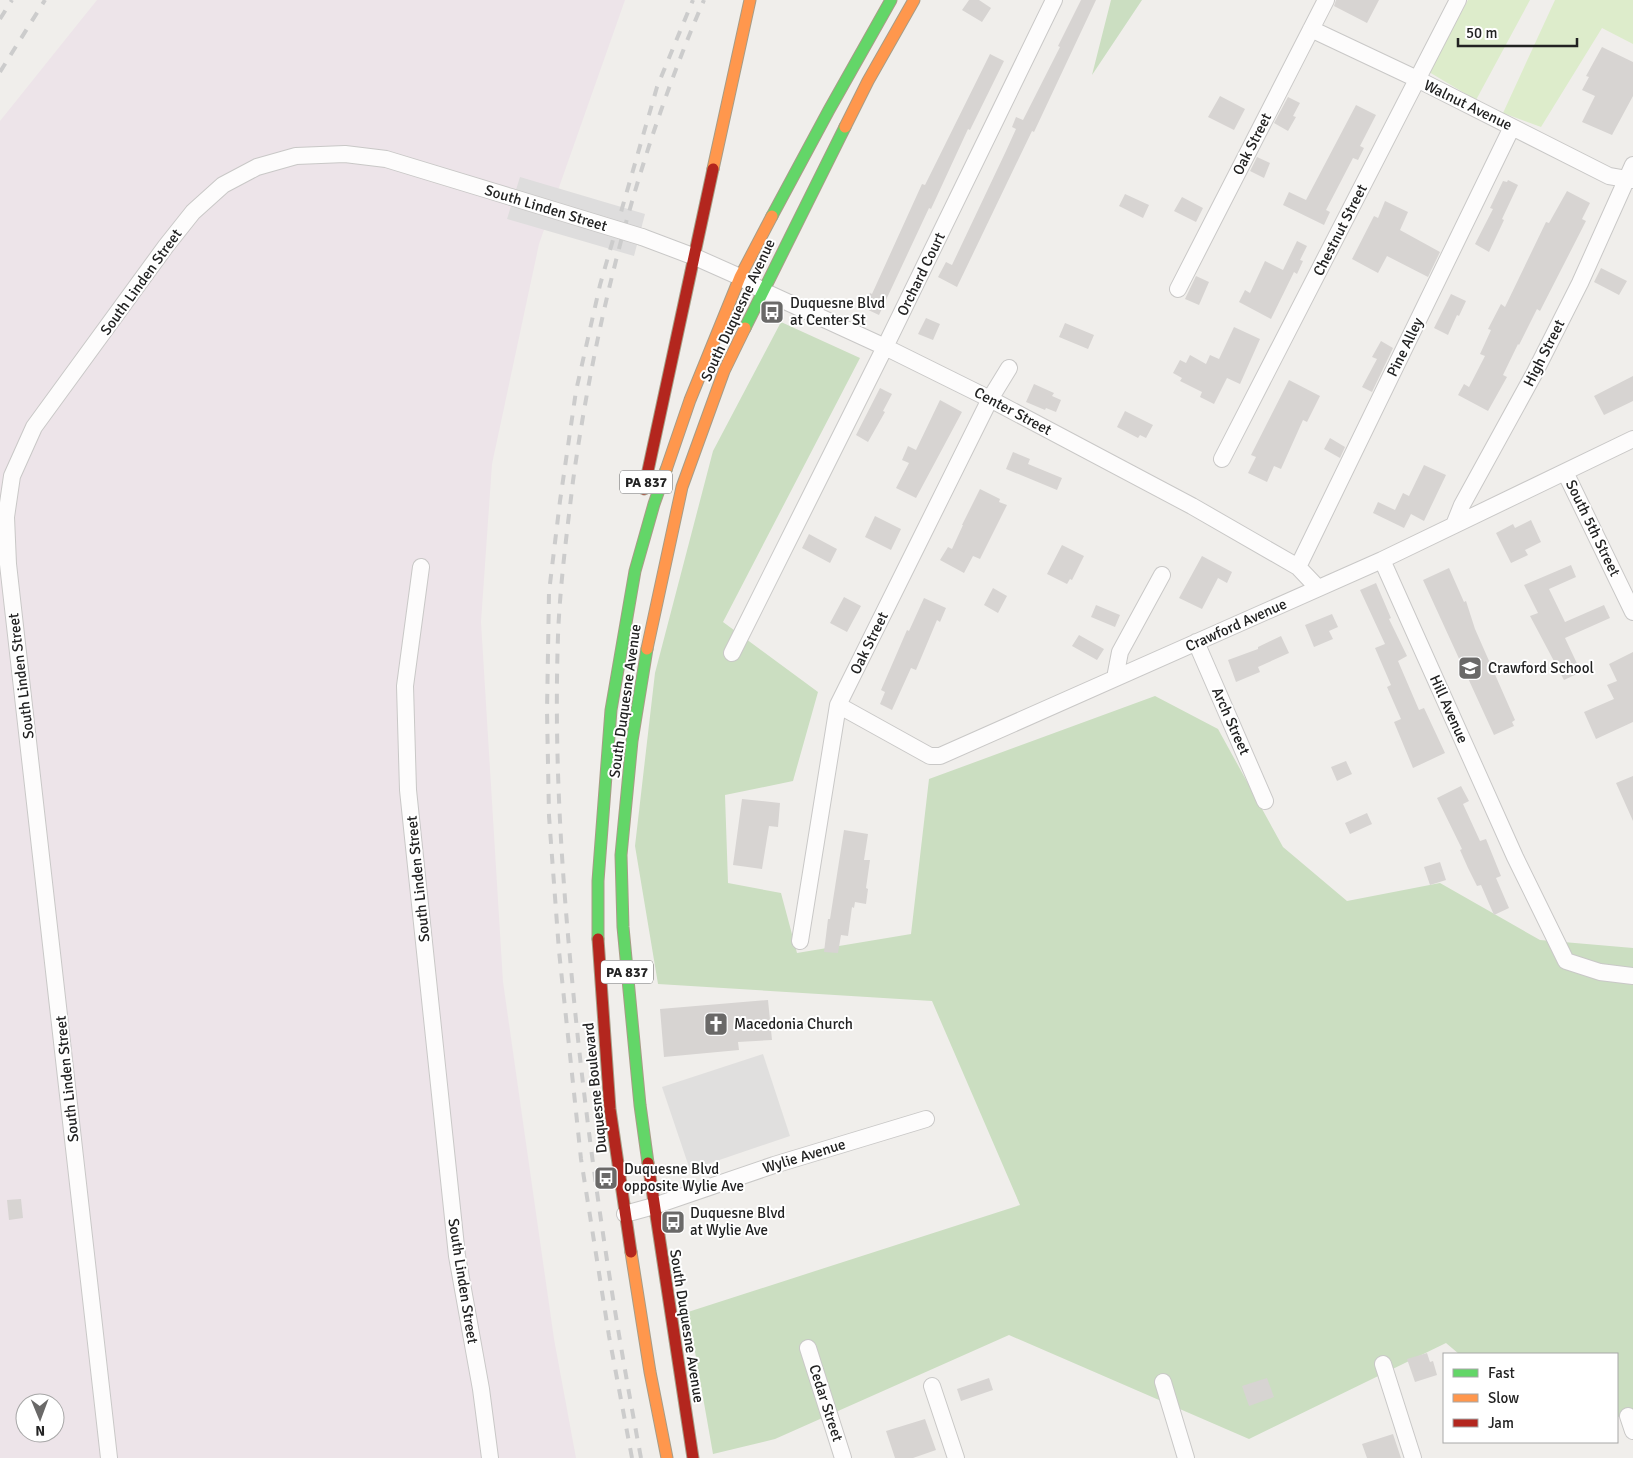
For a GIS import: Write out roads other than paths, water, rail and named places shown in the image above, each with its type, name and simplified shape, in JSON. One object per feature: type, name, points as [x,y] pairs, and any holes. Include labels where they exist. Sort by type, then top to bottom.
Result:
[{"type":"main road","name":"PA 837","points":[[641,502],[750,0]]},
{"type":"main road","name":"South Duquesne Avenue","points":[[601,831],[611,710],[636,571],[654,504],[690,400],[740,277],[829,110],[891,0]]},
{"type":"main road","name":"South Duquesne Avenue","points":[[693,1458],[640,1105],[622,927],[622,854],[632,741],[650,628],[682,487],[724,371],[762,291],[868,81],[914,0]]},
{"type":"main road","name":"PA 837","points":[[611,710],[629,558],[637,521]]},
{"type":"main road","name":"Duquesne Boulevard","points":[[601,831],[598,880],[598,944],[610,1109],[650,1372],[667,1458]]},
{"type":"street","name":"Orchard Court","points":[[732,653],[885,347],[1054,0]]},
{"type":"street","name":"Oak Street","points":[[1178,289],[1326,0]]},
{"type":"street","name":"Chestnut Street","points":[[1222,459],[1458,0]]},
{"type":"street","name":"Walnut Avenue","points":[[1311,29],[1608,176],[1616,178],[1631,174]]},
{"type":"street","name":"Pine Alley","points":[[1298,567],[1512,127]]},
{"type":"street","name":"South Linden Street","points":[[109,1458],[8,564],[6,517],[12,476],[34,427],[193,212],[223,185],[257,167],[296,156],[345,154],[386,159],[642,237],[695,257]]},
{"type":"street","name":"High Street","points":[[1454,525],[1462,505],[1534,374],[1580,284],[1631,174]]},
{"type":"street","name":"Center Street","points":[[695,257],[740,277],[762,291],[885,347],[990,399],[1192,506],[1298,567],[1318,588]]},
{"type":"street","name":"Oak Street","points":[[800,941],[838,705],[990,399],[1009,368]]},
{"type":"street","name":"Crawford Avenue","points":[[838,705],[930,756],[940,756],[1382,560],[1633,439]]},
{"type":"street","name":"South 5th Street","points":[[1566,472],[1633,612]]},
{"type":"street","name":"Hill Avenue","points":[[1382,560],[1515,857],[1566,961],[1600,972],[1633,976]]},
{"type":"street","name":"South Linden Street","points":[[421,567],[405,686],[408,790],[457,1256],[481,1389],[490,1458]]},
{"type":"street","points":[[1115,678],[1120,652],[1162,575]]},
{"type":"street","name":"Arch Street","points":[[1196,642],[1265,800]]},
{"type":"street","name":"Wylie Avenue","points":[[625,1214],[774,1165],[926,1119]]},
{"type":"street","name":"Cedar Street","points":[[808,1348],[843,1458]]},
{"type":"street","points":[[1383,1364],[1413,1458]]},
{"type":"street","points":[[1163,1382],[1186,1458]]},
{"type":"street","points":[[932,1386],[956,1458]]},
{"type":"railway","points":[[0,19],[12,0]]},
{"type":"railway","points":[[0,72],[45,0]]},
{"type":"railway","points":[[632,1458],[609,1336],[581,1159],[559,951],[549,816],[547,711],[549,592],[576,391],[600,285],[657,87],[693,0]]},
{"type":"railway","points":[[641,1458],[601,1219],[578,1039],[559,808],[558,636],[562,578],[573,481],[594,358],[607,297],[622,236],[659,117],[680,58],[704,0]]},
{"type":"place","name":"Duquesne Blvd at Center St","points":[[772,312]]},
{"type":"place","name":"Crawford School","points":[[1470,668]]},
{"type":"place","name":"Macedonia Church","points":[[716,1024]]},
{"type":"place","name":"Duquesne Blvd opposite Wylie Ave","points":[[606,1178]]},
{"type":"place","name":"Duquesne Blvd at Wylie Ave","points":[[673,1222]]}]
